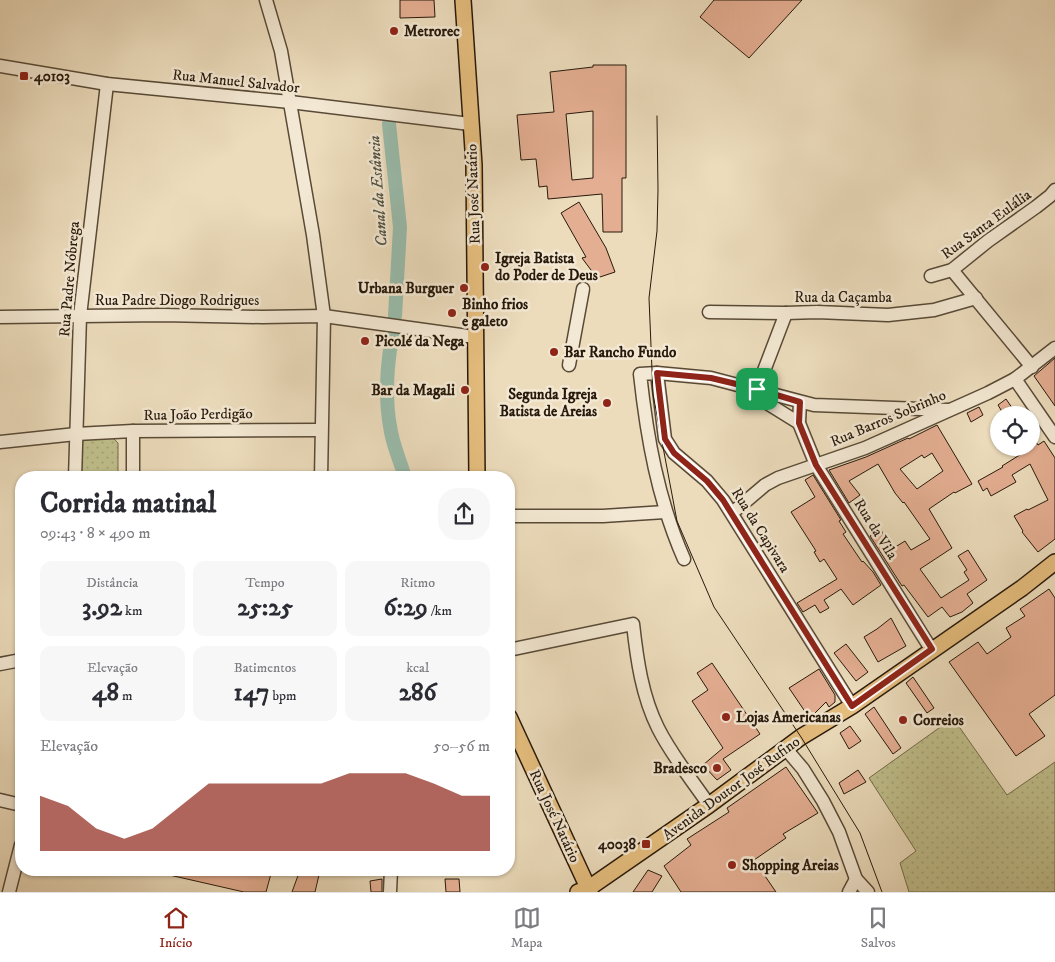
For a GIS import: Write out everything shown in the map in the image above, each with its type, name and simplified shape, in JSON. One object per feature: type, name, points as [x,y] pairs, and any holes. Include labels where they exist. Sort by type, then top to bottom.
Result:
[{"type":"main road","name":"Rua José Natário","points":[[463,0],[474,194],[477,471]]},
{"type":"main road","name":"Avenida Doutor José Rufino","points":[[586,890],[709,805],[801,737],[852,706],[1022,588],[1055,562]]},
{"type":"main road","name":"Rua José Natário","points":[[515,730],[586,890]]},
{"type":"street","points":[[266,0],[281,51],[313,235],[324,316],[321,471]]},
{"type":"street","name":"Rua Manuel Salvador","points":[[0,66],[107,84],[290,102],[470,124]]},
{"type":"street","name":"Rua Padre Nóbrega","points":[[75,471],[80,316],[107,84]]},
{"type":"street","name":"Rua Santa Eulália","points":[[931,276],[952,270],[988,241],[1043,202],[1055,190]]},
{"type":"street","points":[[952,270],[1032,368]]},
{"type":"street","points":[[569,365],[583,289]]},
{"type":"street","name":"Rua da Caçamba","points":[[709,312],[786,314],[817,312],[888,315],[934,310],[976,298]]},
{"type":"street","points":[[757,389],[786,314]]},
{"type":"street","name":"Rua Padre Diogo Rodrigues","points":[[0,317],[324,316],[475,337]]},
{"type":"street","name":"Rua Barros Sobrinho","points":[[732,513],[765,485],[778,478],[865,448],[1015,379],[1032,368],[1055,348]]},
{"type":"street","points":[[684,559],[665,512],[656,477],[646,423],[640,374],[657,373],[711,378],[800,402],[867,408],[948,410]]},
{"type":"street","name":"Rua da Capivara","points":[[657,373],[665,439],[669,448],[716,490],[852,706]]},
{"type":"street","points":[[1015,379],[1055,437]]},
{"type":"street","points":[[736,384],[799,423]]},
{"type":"street","name":"Rua da Vila","points":[[800,402],[799,423],[816,465],[932,649]]},
{"type":"street","name":"Rua João Perdigão","points":[[0,442],[76,434],[133,431],[321,430]]},
{"type":"street","points":[[133,431],[133,471]]},
{"type":"street","points":[[515,516],[603,516],[665,512]]},
{"type":"street","points":[[515,649],[633,624],[638,665],[649,707],[668,746],[709,805]]},
{"type":"street","points":[[0,664],[15,661]]},
{"type":"street","points":[[786,749],[803,769],[823,800],[839,832],[856,879],[868,892]]},
{"type":"street","points":[[0,800],[15,804]]},
{"type":"street","points":[[9,892],[15,868]]},
{"type":"street","points":[[390,892],[391,876]]},
{"type":"street","points":[[849,892],[856,879]]},
{"type":"shaded area","points":[[112,437],[118,443],[118,471],[76,471],[76,439]]},
{"type":"shaded area","points":[[953,718],[1007,795],[1055,762],[1055,892],[909,892],[900,863],[916,851],[869,778]]},
{"type":"building","points":[[400,0],[434,0],[435,17],[400,18]]},
{"type":"building","points":[[714,0],[802,0],[749,58],[700,17]]},
{"type":"building","points":[[593,65],[626,65],[626,178],[622,178],[622,232],[603,232],[602,194],[548,199],[547,186],[539,187],[536,159],[521,160],[517,115],[554,112],[550,72],[593,67]],"holes":[[[593,111],[593,178],[572,180],[566,114]]]},
{"type":"building","points":[[579,202],[606,248],[615,272],[597,278],[582,258],[586,257],[561,213]]},
{"type":"building","points":[[1055,358],[1055,406],[1034,376]]},
{"type":"building","points":[[1006,399],[1011,406],[999,406]]},
{"type":"building","points":[[979,407],[983,415],[971,422],[967,413]]},
{"type":"building","points":[[937,425],[972,484],[954,492],[929,509],[952,548],[920,569],[941,598],[969,580],[964,572],[967,570],[958,556],[968,550],[987,580],[967,594],[973,603],[962,612],[950,617],[942,607],[928,617],[904,585],[902,586],[870,536],[881,530],[892,549],[905,541],[911,550],[930,539],[904,502],[895,493],[878,464],[849,481],[860,495],[849,503],[829,470],[909,439]],"holes":[[[932,453],[943,471],[917,489],[900,469],[922,455],[924,458]]]},
{"type":"building","points":[[1044,441],[1055,458],[1055,539],[1038,552],[1022,532],[1014,516],[1048,500],[1030,464],[1012,475],[1016,482],[991,496],[987,488],[983,491],[978,481],[1018,456],[1040,456],[1040,444]]},
{"type":"building","points":[[813,475],[841,520],[839,521],[846,532],[843,534],[881,585],[853,605],[841,589],[824,600],[829,608],[820,613],[815,605],[803,612],[797,603],[837,579],[824,559],[820,562],[814,552],[816,551],[791,512],[815,497],[805,480]]},
{"type":"building","points":[[1049,589],[1055,598],[1055,695],[1029,714],[1045,736],[1016,756],[949,662],[978,642],[987,654],[1011,637],[1006,628],[1025,616],[1020,609]]},
{"type":"building","points":[[891,618],[906,646],[878,662],[864,637]]},
{"type":"building","points":[[846,644],[868,672],[856,681],[834,653]]},
{"type":"building","name":"Lojas Americanas","points":[[712,663],[760,734],[723,759],[731,770],[717,780],[703,765],[723,748],[692,701],[708,690],[697,673]]},
{"type":"building","points":[[819,669],[835,695],[835,702],[829,707],[826,702],[813,715],[806,713],[789,688]]},
{"type":"building","points":[[913,677],[934,708],[927,713],[906,683]]},
{"type":"building","points":[[874,707],[901,748],[893,754],[865,714]]},
{"type":"building","points":[[850,726],[861,741],[849,749],[840,733]]},
{"type":"building","points":[[786,767],[818,813],[783,834],[786,838],[754,860],[776,892],[681,892],[664,866],[691,845],[687,839],[729,812],[727,808]]},
{"type":"building","points":[[858,770],[866,782],[844,794],[839,783]]},
{"type":"building","points":[[648,870],[662,876],[652,892],[633,892]]},
{"type":"building","points":[[174,876],[270,876],[266,892],[244,892]]},
{"type":"building","points":[[298,876],[319,876],[315,892],[292,892]]},
{"type":"building","points":[[382,879],[382,892],[371,892],[370,881]]},
{"type":"building","points":[[445,879],[459,879],[460,892],[446,892]]},
{"type":"waterway","name":"Canal da Estância","points":[[389,124],[400,227],[395,316]]},
{"type":"waterway","name":"Canal da Estância","points":[[394,327],[388,366],[387,393],[392,438],[403,471]]},
{"type":"tram line","points":[[657,116],[657,231],[649,298],[653,394],[677,521],[714,607],[801,737],[860,833],[882,892]]},
{"type":"place","name":"Metrorec","points":[[394,31]]},
{"type":"place","name":"40103","points":[[24,76]]},
{"type":"place","name":"Igreja Batista do Poder de Deus","points":[[485,267]]},
{"type":"place","name":"Urbana Burguer","points":[[464,288]]},
{"type":"place","name":"Binho frios e galeto","points":[[452,313]]},
{"type":"place","name":"Picolé da Nega","points":[[365,341]]},
{"type":"place","name":"Bar Rancho Fundo","points":[[554,352]]},
{"type":"place","name":"Bar da Magali","points":[[465,390]]},
{"type":"place","name":"Segunda Igreja Batista de Areias","points":[[607,403]]},
{"type":"place","name":"Lojas Americanas","points":[[726,717]]},
{"type":"place","name":"Correios","points":[[903,720]]},
{"type":"place","name":"Bradesco","points":[[717,768]]},
{"type":"place","name":"40038","points":[[646,844]]},
{"type":"place","name":"Shopping Areias","points":[[732,865]]},
{"type":"route","points":[[657,373],[711,378],[757,389],[800,402],[799,423],[816,465],[932,649],[852,706],[716,490],[669,448],[665,439],[657,373]]}]
